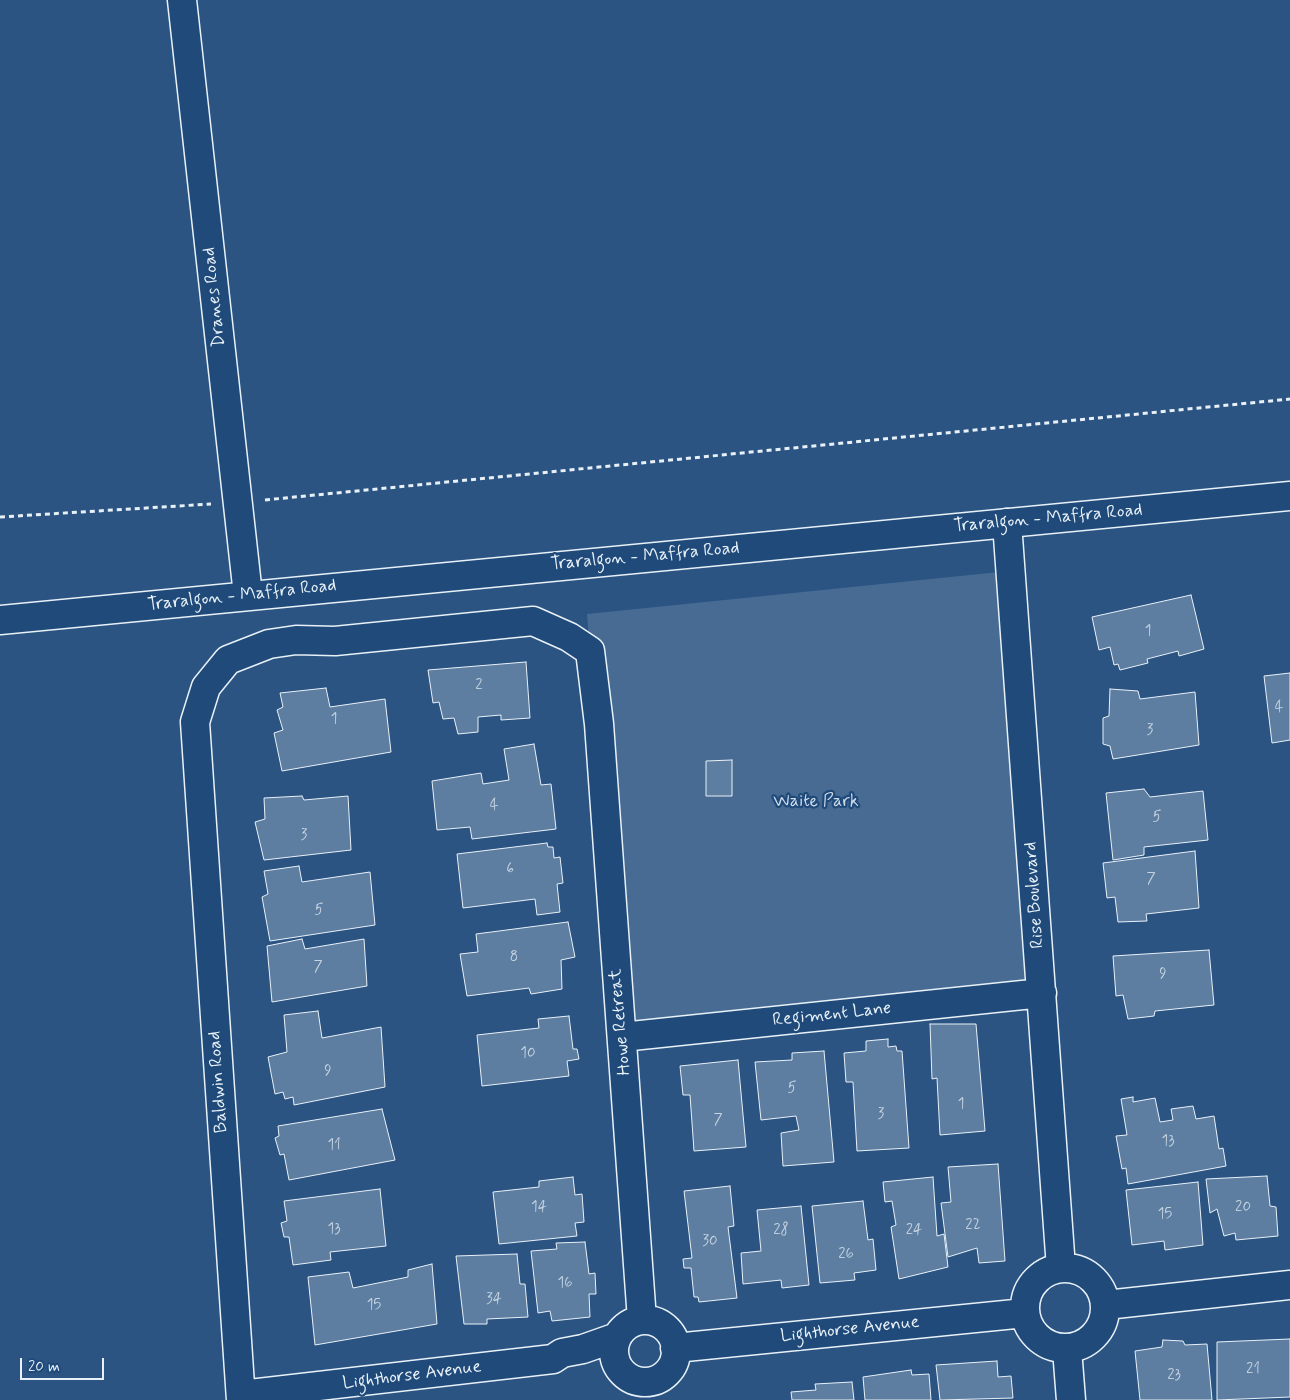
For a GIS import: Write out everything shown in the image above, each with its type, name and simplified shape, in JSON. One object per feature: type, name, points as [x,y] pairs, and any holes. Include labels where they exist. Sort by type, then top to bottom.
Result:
[{"type":"street","name":"Dranes Road","points":[[182,0],[248,595]]},
{"type":"street","name":"Traralgon - Maffra Road","points":[[0,620],[1290,496]]},
{"type":"street","name":"Rise Boulevard","points":[[1007,523],[1061,1268]]},
{"type":"street","name":"Howe Retreat","points":[[198,764],[195,722],[206,687],[228,660],[269,644],[296,640],[334,640],[533,621],[569,637],[590,651],[599,724],[642,1320]]},
{"type":"street","name":"Baldwin Road","points":[[198,764],[241,1397]]},
{"type":"street","name":"Regiment Lane","points":[[622,1037],[1042,993]]},
{"type":"street","points":[[1061,1268],[1074,1268],[1086,1273],[1096,1281],[1103,1292],[1106,1305],[1105,1318],[1100,1330],[1091,1340],[1080,1347],[1055,1348],[1039,1339],[1028,1325],[1025,1312],[1026,1300],[1034,1283],[1049,1271],[1061,1268]]},
{"type":"street","points":[[1106,1305],[1290,1285]]},
{"type":"street","name":"Lighthorse Avenue","points":[[675,1348],[1025,1312]]},
{"type":"street","points":[[642,1320],[652,1321],[668,1331],[675,1348],[675,1358],[665,1375],[647,1391],[619,1368],[614,1348],[617,1337],[632,1323],[642,1320]]},
{"type":"street","name":"Lighthorse Avenue","points":[[241,1397],[553,1359],[562,1353],[583,1349],[617,1337]]},
{"type":"street","points":[[1067,1349],[1071,1400]]},
{"type":"street","name":"Lighthorse Avenue","points":[[553,1359],[562,1366],[582,1364],[619,1368]]},
{"type":"path","points":[[0,517],[238,503],[1290,399]]},
{"type":"green space","name":"Waite Park","points":[[1009,571],[1042,993],[622,1037],[587,614]]},
{"type":"building","points":[[1191,595],[1204,649],[1179,656],[1178,651],[1147,659],[1148,663],[1120,670],[1118,664],[1114,665],[1110,647],[1099,650],[1092,617]]},
{"type":"building","points":[[526,662],[530,718],[501,720],[501,715],[478,717],[478,732],[458,734],[454,718],[443,719],[439,702],[433,703],[428,670]]},
{"type":"building","points":[[1290,673],[1290,740],[1272,743],[1264,676]]},
{"type":"building","points":[[326,688],[330,707],[385,699],[391,752],[282,771],[274,733],[283,730],[277,710],[283,707],[280,693]]},
{"type":"building","points":[[1110,689],[1138,691],[1140,699],[1195,692],[1199,745],[1113,759],[1110,746],[1103,744],[1103,718],[1109,716]]},
{"type":"building","points":[[534,744],[541,785],[551,784],[556,829],[472,839],[470,827],[437,830],[432,781],[481,773],[483,784],[509,780],[504,749]]},
{"type":"building","points":[[732,760],[732,796],[706,796],[706,761]]},
{"type":"building","points":[[1144,789],[1150,797],[1203,791],[1208,840],[1144,847],[1144,855],[1113,860],[1106,793]]},
{"type":"building","points":[[302,796],[304,800],[348,796],[351,850],[264,860],[255,822],[265,819],[264,798]]},
{"type":"building","points":[[547,843],[548,847],[553,847],[554,858],[560,857],[563,883],[557,884],[560,912],[537,915],[535,899],[463,908],[457,854]]},
{"type":"building","points":[[1195,851],[1199,908],[1146,914],[1147,921],[1118,922],[1115,897],[1107,898],[1103,863]]},
{"type":"building","points":[[299,866],[302,882],[370,872],[375,925],[270,941],[262,897],[268,894],[264,871]]},
{"type":"building","points":[[568,922],[575,957],[561,960],[562,989],[531,994],[529,988],[467,996],[460,954],[478,952],[476,934]]},
{"type":"building","points":[[302,939],[305,949],[364,939],[367,986],[272,1002],[267,946]]},
{"type":"building","points":[[1209,950],[1214,1005],[1155,1011],[1154,1016],[1128,1019],[1123,995],[1116,996],[1113,956]]},
{"type":"building","points":[[318,1011],[322,1038],[381,1027],[385,1087],[294,1105],[293,1097],[285,1099],[283,1092],[275,1094],[268,1057],[287,1052],[284,1015]]},
{"type":"building","points":[[569,1016],[573,1049],[577,1049],[579,1059],[567,1061],[569,1076],[482,1086],[477,1035],[539,1028],[538,1019]]},
{"type":"building","points":[[930,1024],[976,1024],[985,1131],[940,1135],[937,1078],[932,1079]]},
{"type":"building","points":[[888,1039],[888,1047],[896,1046],[897,1051],[902,1051],[909,1148],[857,1151],[853,1082],[846,1082],[844,1053],[866,1051],[866,1041]]},
{"type":"building","points":[[824,1051],[834,1162],[783,1166],[781,1133],[799,1130],[796,1116],[761,1120],[755,1062],[792,1060],[792,1053]]},
{"type":"building","points":[[738,1060],[746,1147],[694,1151],[690,1095],[683,1095],[680,1066]]},
{"type":"building","points":[[1133,1097],[1133,1102],[1155,1098],[1160,1122],[1173,1120],[1171,1109],[1193,1106],[1196,1119],[1214,1116],[1219,1149],[1223,1148],[1226,1166],[1128,1184],[1126,1168],[1122,1169],[1116,1136],[1127,1135],[1121,1099]]},
{"type":"building","points":[[382,1109],[395,1160],[289,1180],[284,1154],[280,1155],[275,1138],[279,1136],[278,1126]]},
{"type":"building","points":[[998,1164],[1005,1261],[979,1263],[977,1248],[948,1257],[941,1203],[951,1202],[948,1167]]},
{"type":"building","points":[[1267,1176],[1270,1206],[1276,1207],[1278,1236],[1236,1240],[1235,1233],[1224,1236],[1217,1209],[1210,1213],[1206,1179]]},
{"type":"building","points":[[573,1177],[575,1195],[582,1194],[584,1222],[575,1223],[577,1236],[499,1244],[493,1192],[539,1187],[539,1181]]},
{"type":"building","points":[[933,1177],[937,1236],[944,1234],[948,1267],[899,1279],[891,1227],[896,1225],[892,1201],[885,1202],[883,1182]]},
{"type":"building","points":[[1198,1182],[1203,1245],[1165,1250],[1164,1241],[1132,1245],[1126,1190]]},
{"type":"building","points":[[730,1186],[734,1226],[728,1227],[737,1298],[699,1302],[698,1297],[694,1297],[691,1268],[684,1268],[683,1259],[692,1258],[684,1191]]},
{"type":"building","points":[[380,1189],[386,1246],[330,1252],[331,1260],[293,1265],[289,1237],[284,1237],[281,1223],[287,1221],[284,1201]]},
{"type":"building","points":[[863,1201],[868,1240],[873,1239],[876,1270],[854,1273],[855,1280],[820,1283],[812,1206]]},
{"type":"building","points":[[801,1206],[809,1285],[782,1288],[781,1280],[743,1284],[741,1253],[761,1251],[757,1210]]},
{"type":"building","points":[[585,1242],[589,1274],[595,1273],[596,1294],[589,1294],[590,1317],[552,1321],[550,1311],[538,1313],[531,1251],[557,1249],[556,1243]]},
{"type":"building","points":[[517,1254],[520,1284],[525,1284],[528,1317],[487,1319],[487,1324],[464,1324],[456,1256]]},
{"type":"building","points":[[432,1264],[437,1324],[315,1345],[308,1277],[349,1272],[353,1288],[408,1277],[408,1270]]},
{"type":"building","points":[[1290,1339],[1290,1397],[1217,1400],[1217,1342]]},
{"type":"building","points":[[1163,1340],[1183,1341],[1185,1345],[1207,1344],[1212,1400],[1140,1400],[1135,1351],[1162,1347]]},
{"type":"building","points":[[997,1361],[998,1377],[1011,1376],[1013,1398],[940,1400],[936,1365]]},
{"type":"building","points":[[911,1370],[912,1375],[929,1374],[931,1400],[865,1400],[863,1377]]},
{"type":"building","points":[[852,1382],[854,1400],[792,1400],[791,1392],[816,1390],[815,1384]]}]
